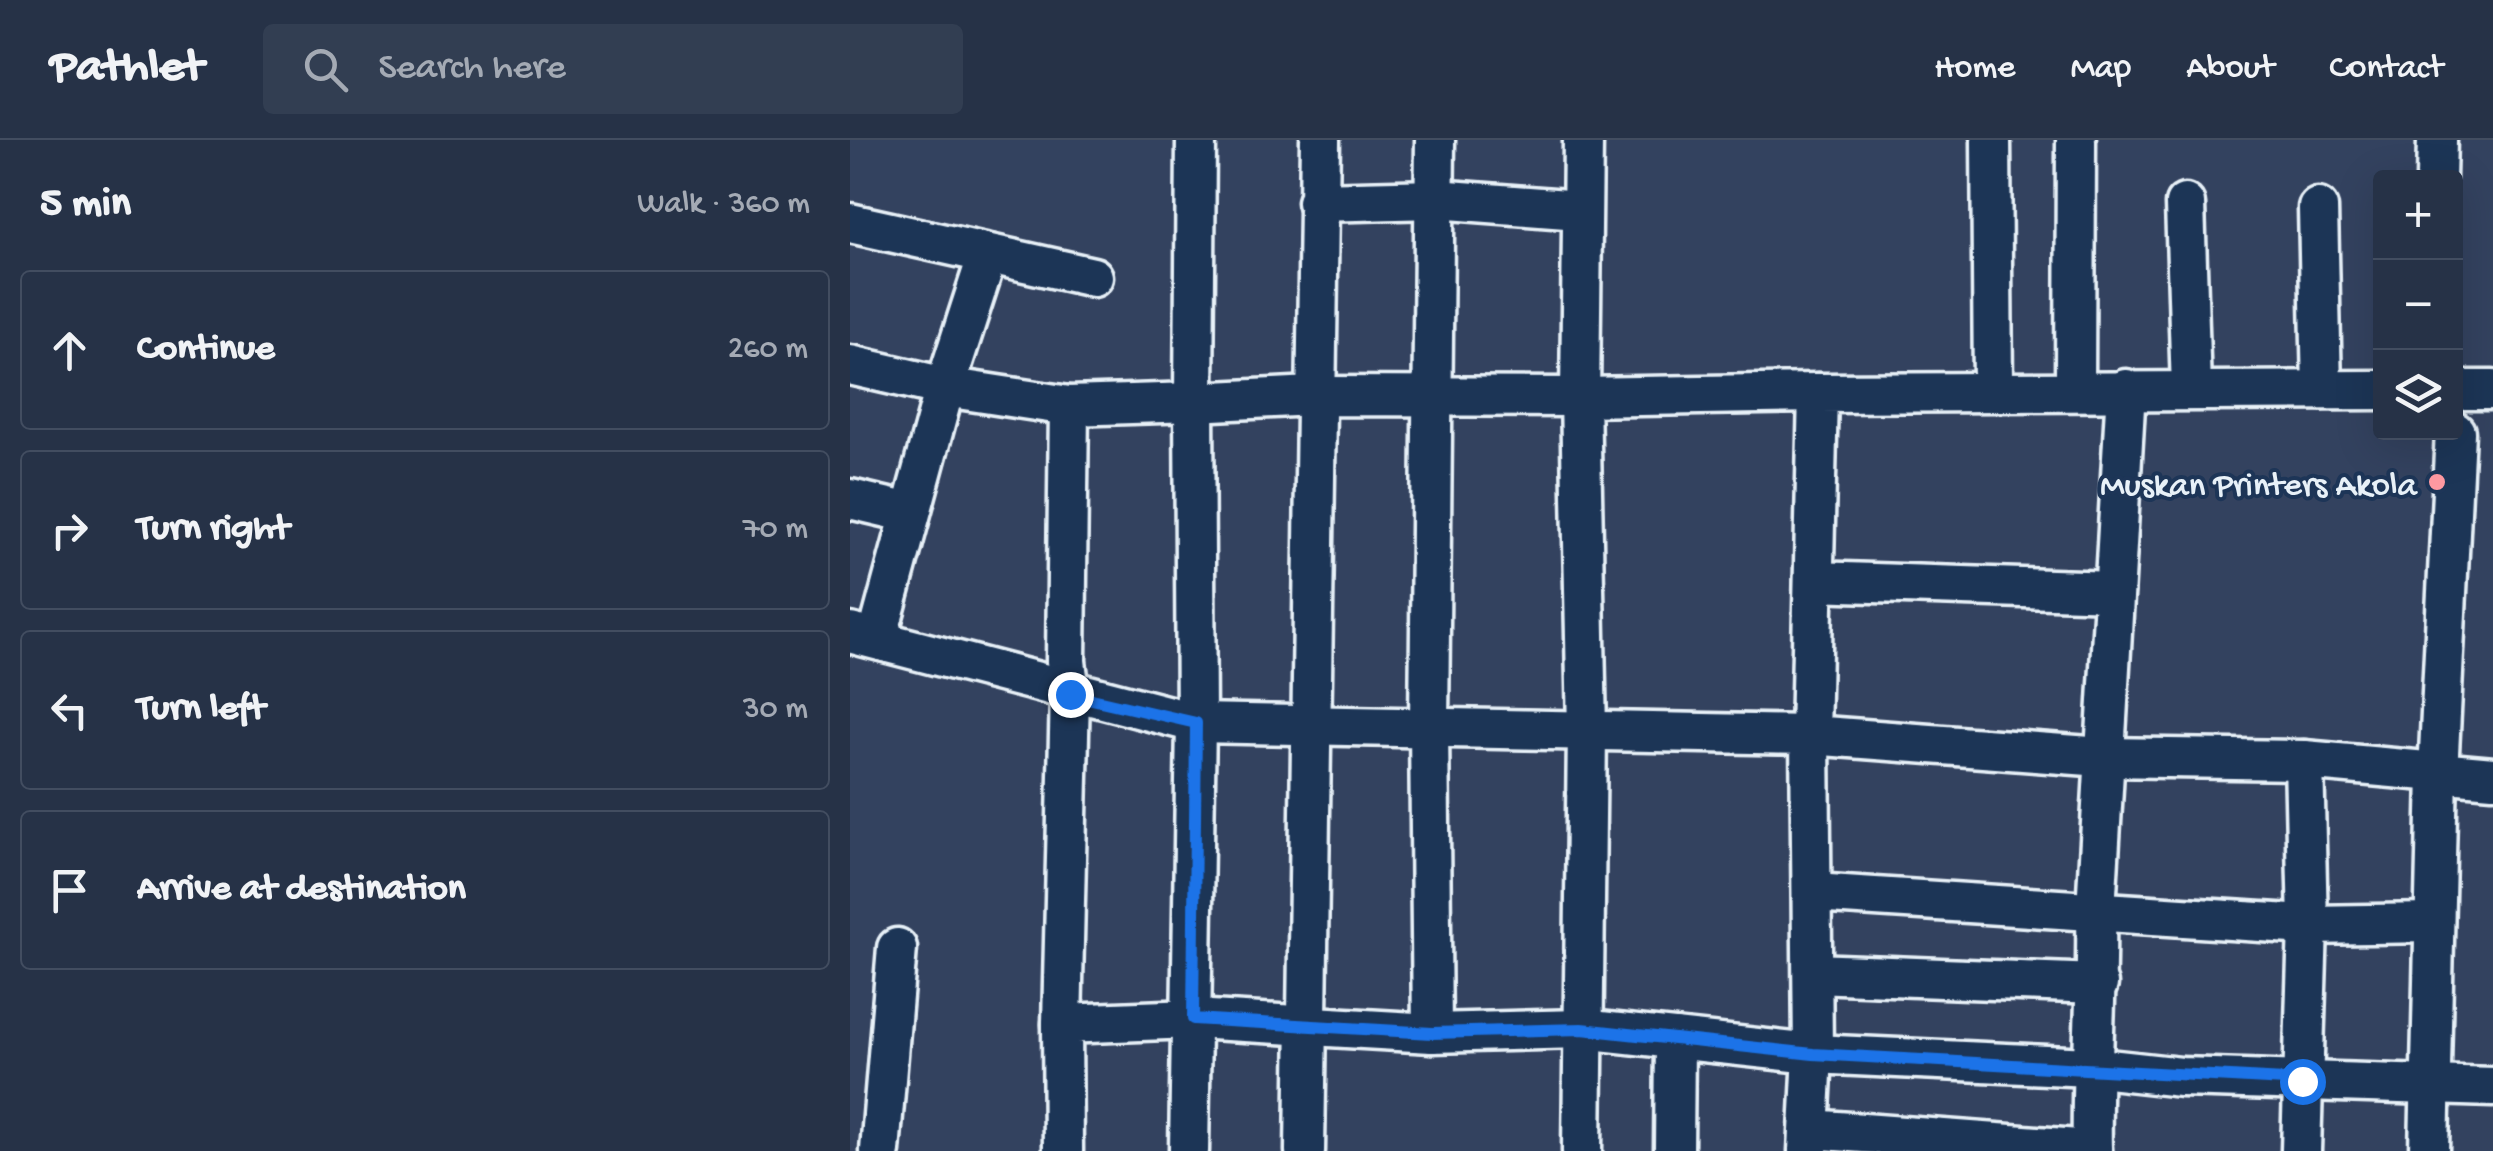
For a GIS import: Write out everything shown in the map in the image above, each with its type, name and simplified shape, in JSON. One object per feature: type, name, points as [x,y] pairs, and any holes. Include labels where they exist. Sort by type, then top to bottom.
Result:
[{"type":"street","points":[[1189,1151],[1196,723],[1196,140]]},
{"type":"street","points":[[1305,1151],[1313,396],[1320,140]]},
{"type":"street","points":[[1432,1033],[1429,725],[1435,140]]},
{"type":"street","points":[[1582,1151],[1587,731],[1580,397],[1583,140]]},
{"type":"street","points":[[1991,140],[1992,389]]},
{"type":"street","points":[[2074,389],[2076,140]]},
{"type":"street","points":[[2436,170],[2438,140]]},
{"type":"street","points":[[1317,202],[1436,199],[1580,210]]},
{"type":"street","points":[[2185,204],[2191,390]]},
{"type":"street","points":[[2318,208],[2322,390]]},
{"type":"street","points":[[850,223],[1093,277]]},
{"type":"street","points":[[988,254],[944,387],[910,512],[863,636],[1070,694],[1196,723],[1810,735],[2103,756],[2304,760],[2493,777]]},
{"type":"street","points":[[850,365],[944,387],[1069,406],[1313,396],[1580,397],[1992,389],[2373,390]]},
{"type":"street","points":[[1818,393],[1810,735],[1813,1054],[1809,1140],[2092,1150],[2090,1067],[2098,984],[2096,910],[2126,390]]},
{"type":"street","points":[[2463,390],[2493,390]]},
{"type":"street","points":[[1063,1151],[1070,694],[1066,660],[1069,406]]},
{"type":"street","points":[[2429,1151],[2438,772],[2455,440]]},
{"type":"street","points":[[850,499],[910,512]]},
{"type":"street","points":[[1814,581],[2114,591]]},
{"type":"street","points":[[2301,1151],[2308,924],[2304,760]]},
{"type":"street","points":[[1812,893],[2308,924],[2433,923]]},
{"type":"street","points":[[871,1142],[897,948]]},
{"type":"street","points":[[1813,973],[2098,984]]},
{"type":"street","points":[[1062,1024],[1193,1019],[1432,1033],[1582,1029],[1813,1054],[2090,1067],[2181,1077],[2493,1087]]},
{"type":"street","points":[[1674,1151],[1675,1039]]},
{"type":"place","name":"Muskan Printers Akola","points":[[2437,482]]},
{"type":"route","points":[[1070,694],[1196,723],[1193,1019],[1432,1033],[1582,1029],[1813,1054],[2302,1081]]}]
